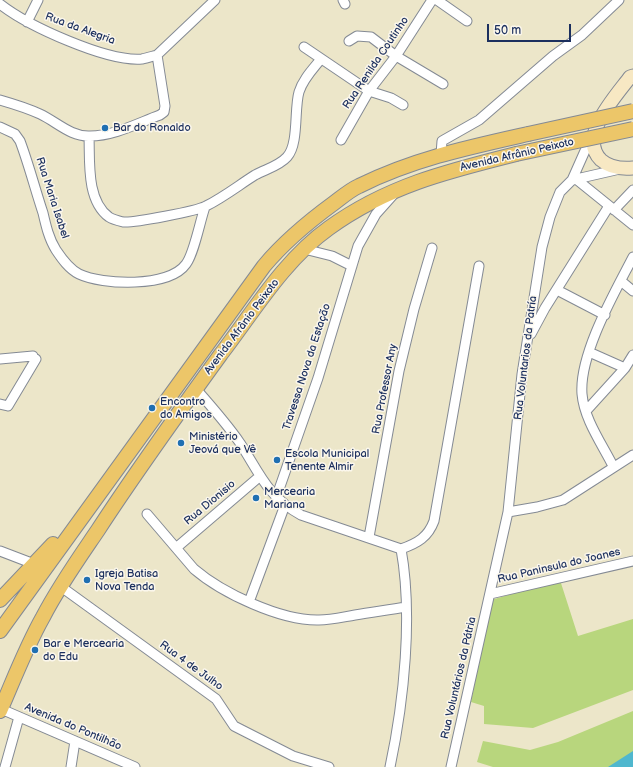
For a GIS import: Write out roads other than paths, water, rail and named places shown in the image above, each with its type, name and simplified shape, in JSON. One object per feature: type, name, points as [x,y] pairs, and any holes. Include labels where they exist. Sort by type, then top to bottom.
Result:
[{"type":"main road","name":"Avenida Afrânio Peixoto","points":[[0,631],[275,253],[315,217],[358,187],[442,148],[528,134],[633,111]]},
{"type":"main road","name":"Avenida Afrânio Peixoto","points":[[0,710],[29,644],[60,586],[126,488],[196,389],[278,278],[304,249],[327,229],[353,211],[399,188],[438,174],[516,154],[633,129]]},
{"type":"main road","points":[[0,600],[92,504]]},
{"type":"street","points":[[27,22],[38,0]]},
{"type":"street","points":[[0,100],[24,107],[70,132],[89,136],[114,132],[160,115],[164,112],[165,106],[158,55],[215,0]]},
{"type":"street","name":"Rua Renilda Coutinho","points":[[341,140],[369,91],[396,56],[432,0]]},
{"type":"street","points":[[437,0],[466,21]]},
{"type":"street","points":[[442,148],[480,120],[552,56],[582,35],[619,0]]},
{"type":"street","name":"Rua da Alegria","points":[[0,4],[27,22],[95,50],[123,57],[142,59],[158,55]]},
{"type":"street","points":[[349,41],[357,36],[371,37],[396,56],[443,84]]},
{"type":"street","points":[[304,47],[369,91],[404,104]]},
{"type":"street","points":[[89,136],[92,183],[95,196],[101,208],[110,217],[123,222],[138,221],[205,207],[256,175],[280,163],[288,156],[292,145],[299,92],[304,82],[321,59]]},
{"type":"street","points":[[627,168],[605,163],[597,153],[594,143],[596,126],[632,75]]},
{"type":"street","name":"Rua Voluntarios da Patría","points":[[490,594],[508,512],[528,340],[542,247],[550,217],[560,192],[574,179],[596,126]]},
{"type":"street","name":"Rua Maria Isabel","points":[[0,127],[15,134],[20,141],[50,240],[64,261],[81,275],[105,281],[129,283],[158,279],[178,271],[186,265],[205,207]]},
{"type":"street","points":[[574,179],[627,168]]},
{"type":"street","points":[[574,179],[633,225]]},
{"type":"street","name":"Travessa Nova da Estação","points":[[276,498],[318,378],[358,246],[365,231],[376,214],[399,188]]},
{"type":"street","points":[[528,340],[545,308],[612,208],[633,190]]},
{"type":"street","name":"Rua Professor Any","points":[[370,537],[399,371],[414,309],[432,248]]},
{"type":"street","points":[[304,249],[332,256],[352,266]]},
{"type":"street","points":[[613,466],[590,422],[586,411],[582,394],[583,378],[589,352],[633,257]]},
{"type":"street","points":[[196,389],[240,444],[259,477],[276,498],[284,505],[301,515],[401,548],[414,545],[423,539],[430,531],[434,521],[479,266]]},
{"type":"street","points":[[621,281],[633,291]]},
{"type":"street","points":[[557,290],[605,315]]},
{"type":"street","points":[[589,352],[625,368]]},
{"type":"street","points":[[586,411],[625,368],[633,355]]},
{"type":"street","points":[[0,359],[34,358],[8,406],[0,404]]},
{"type":"street","points":[[508,512],[538,507],[563,500],[613,466],[633,455]]},
{"type":"street","name":"Rua Dionisio","points":[[176,548],[259,477]]},
{"type":"street","points":[[249,602],[284,505]]},
{"type":"street","points":[[147,514],[194,570],[203,577],[249,602],[275,612],[316,620],[330,620],[406,607]]},
{"type":"street","points":[[390,767],[404,681],[406,573],[401,548]]},
{"type":"street","points":[[0,551],[34,564]]},
{"type":"street","name":"Rua Paninsula do Joanes","points":[[490,594],[633,561]]},
{"type":"street","name":"Rua 4 de Julho","points":[[60,586],[216,699],[234,726],[293,756],[329,767]]},
{"type":"street","name":"Rua Voluntários da Pátria","points":[[451,767],[490,594]]},
{"type":"street","name":"Avenida do Pontilhão","points":[[0,710],[135,767]]},
{"type":"street","points":[[5,767],[19,717]]},
{"type":"street","points":[[71,767],[75,741]]},
{"type":"water","points":[[633,751],[633,767],[608,767]]},
{"type":"place","name":"Bar do Ronaldo","points":[[105,128]]},
{"type":"place","name":"Encontro do Amigos","points":[[152,408]]},
{"type":"place","name":"Ministério Jeová que Vê","points":[[181,443]]},
{"type":"place","name":"Escola Municipal Tenente Almir","points":[[277,460]]},
{"type":"place","name":"Mercearia Mariana","points":[[256,498]]},
{"type":"place","name":"Igreja Batisa Nova Tenda","points":[[87,580]]},
{"type":"place","name":"Bar e Mercearia do Edu","points":[[35,650]]}]
